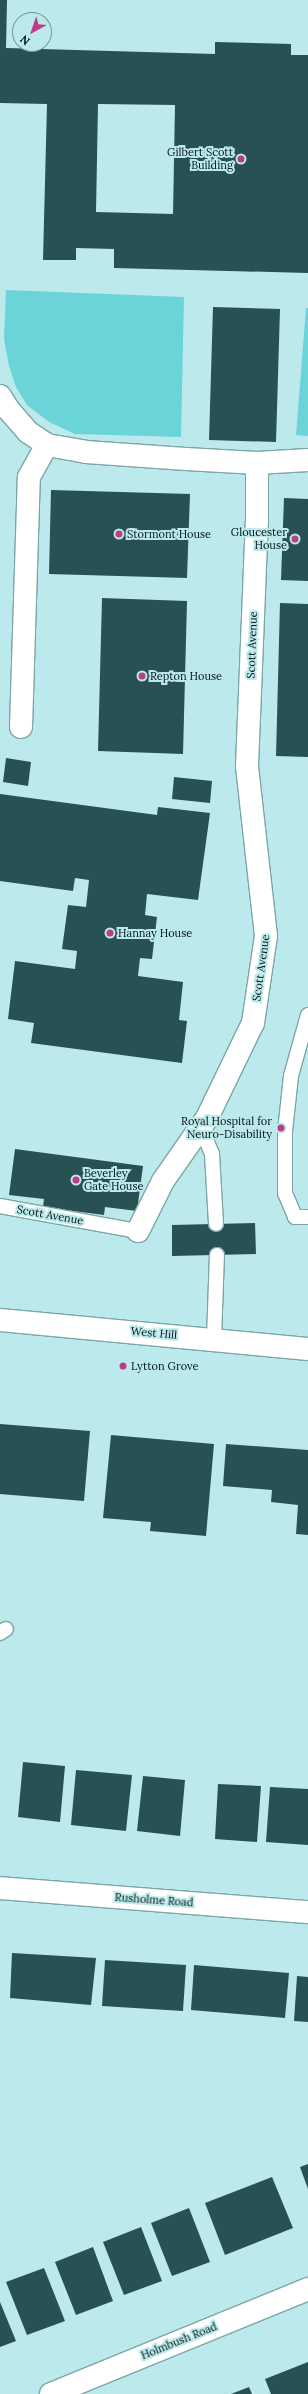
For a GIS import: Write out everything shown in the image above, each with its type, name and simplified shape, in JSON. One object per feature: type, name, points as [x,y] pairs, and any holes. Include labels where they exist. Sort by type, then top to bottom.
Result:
[{"type":"main road","points":[[0,396],[8,409],[28,432],[47,446],[86,452],[257,463],[308,460]]},
{"type":"main road","points":[[21,728],[29,477],[47,446]]},
{"type":"main road","name":"Scott Avenue","points":[[138,1231],[163,1181],[201,1128],[253,1023],[266,936],[247,766],[257,522],[257,463]]},
{"type":"main road","name":"West Hill","points":[[0,1320],[308,1349]]},
{"type":"main road","name":"Rusholme Road","points":[[0,1888],[308,1912]]},
{"type":"main road","name":"Holmbush Road","points":[[51,2394],[308,2289]]},
{"type":"lane","points":[[308,1015],[291,1076],[285,1131],[285,1192],[295,1218],[308,1217]]},
{"type":"lane","points":[[201,1128],[212,1154],[216,1224]]},
{"type":"lane","name":"Scott Avenue","points":[[0,1206],[138,1231]]},
{"type":"lane","points":[[214,1339],[217,1254]]},
{"type":"shaded area","points":[[6,290],[184,297],[181,437],[75,434],[49,422],[27,405],[16,387],[9,366],[4,339]]},
{"type":"shaded area","points":[[306,308],[308,308],[308,436],[296,435]]},
{"type":"building","name":"Gilbert Scott Building","points":[[0,0],[7,0],[6,48],[12,48],[12,52],[52,52],[52,49],[215,54],[215,42],[291,44],[291,55],[308,55],[308,273],[114,268],[114,249],[76,248],[76,260],[43,260],[47,104],[0,103]],"holes":[[[98,104],[175,105],[173,214],[96,212]]]},
{"type":"building","points":[[213,307],[280,309],[276,442],[209,440]]},
{"type":"building","name":"Stormont House","points":[[51,490],[190,494],[187,578],[49,574]]},
{"type":"building","name":"Gloucester House","points":[[284,498],[308,499],[308,581],[281,580]]},
{"type":"building","name":"Repton House","points":[[102,598],[187,601],[183,754],[98,751]]},
{"type":"building","points":[[280,603],[308,604],[308,757],[276,756]]},
{"type":"building","points":[[6,758],[31,762],[28,786],[3,782]]},
{"type":"building","points":[[174,777],[212,781],[210,803],[172,799]]},
{"type":"building","name":"Hannay House","points":[[0,794],[157,815],[158,807],[210,813],[198,900],[147,894],[145,915],[157,917],[152,959],[140,958],[138,976],[183,982],[179,1020],[187,1021],[182,1063],[31,1043],[34,1023],[8,1019],[15,961],[75,969],[77,951],[62,949],[68,905],[86,907],[89,880],[75,878],[73,891],[0,881]]},
{"type":"building","name":"Beverley Gate House","points":[[15,1149],[143,1166],[137,1211],[105,1207],[104,1215],[43,1207],[44,1199],[9,1195]]},
{"type":"building","points":[[255,1223],[256,1254],[172,1256],[172,1225]]},
{"type":"building","points":[[0,1424],[90,1431],[84,1501],[0,1494]]},
{"type":"building","points":[[111,1435],[214,1444],[206,1536],[150,1531],[151,1522],[103,1518]]},
{"type":"building","points":[[226,1444],[308,1450],[308,1535],[296,1534],[298,1505],[271,1502],[272,1490],[223,1486]]},
{"type":"building","points":[[23,1762],[65,1766],[60,1822],[18,1817]]},
{"type":"building","points":[[76,1770],[132,1775],[126,1831],[71,1825]]},
{"type":"building","points":[[143,1776],[185,1780],[180,1836],[137,1831]]},
{"type":"building","points":[[218,1784],[261,1786],[257,1842],[215,1839]]},
{"type":"building","points":[[270,1787],[308,1789],[308,1845],[266,1842]]},
{"type":"building","points":[[12,1953],[96,1958],[91,2005],[10,1998]]},
{"type":"building","points":[[105,1960],[186,1965],[183,2011],[102,2006]]},
{"type":"building","points":[[194,1965],[289,1973],[285,2018],[191,2010]]},
{"type":"building","points":[[297,1976],[308,1977],[308,2022],[294,2021]]},
{"type":"building","points":[[308,2164],[308,2189],[300,2167]]},
{"type":"building","points":[[272,2177],[293,2228],[225,2255],[205,2203]]},
{"type":"building","points":[[189,2208],[210,2262],[172,2276],[151,2223]]},
{"type":"building","points":[[141,2227],[162,2281],[124,2295],[103,2242]]},
{"type":"building","points":[[93,2247],[113,2301],[76,2315],[55,2262]]},
{"type":"building","points":[[44,2268],[65,2321],[27,2335],[6,2282]]},
{"type":"building","points":[[0,2302],[16,2341],[0,2347]]},
{"type":"building","points":[[308,2362],[308,2394],[271,2394],[265,2379]]},
{"type":"building","points":[[249,2387],[252,2394],[231,2394]]},
{"type":"place","name":"Gilbert Scott Building","points":[[241,159]]},
{"type":"place","name":"Stormont House","points":[[119,534]]},
{"type":"place","name":"Gloucester House","points":[[295,539]]},
{"type":"place","name":"Repton House","points":[[142,676]]},
{"type":"place","name":"Hannay House","points":[[110,933]]},
{"type":"place","name":"Royal Hospital for Neuro-Disability","points":[[281,1128]]},
{"type":"place","name":"Beverley Gate House","points":[[76,1180]]},
{"type":"place","name":"Lytton Grove","points":[[123,1366]]}]
